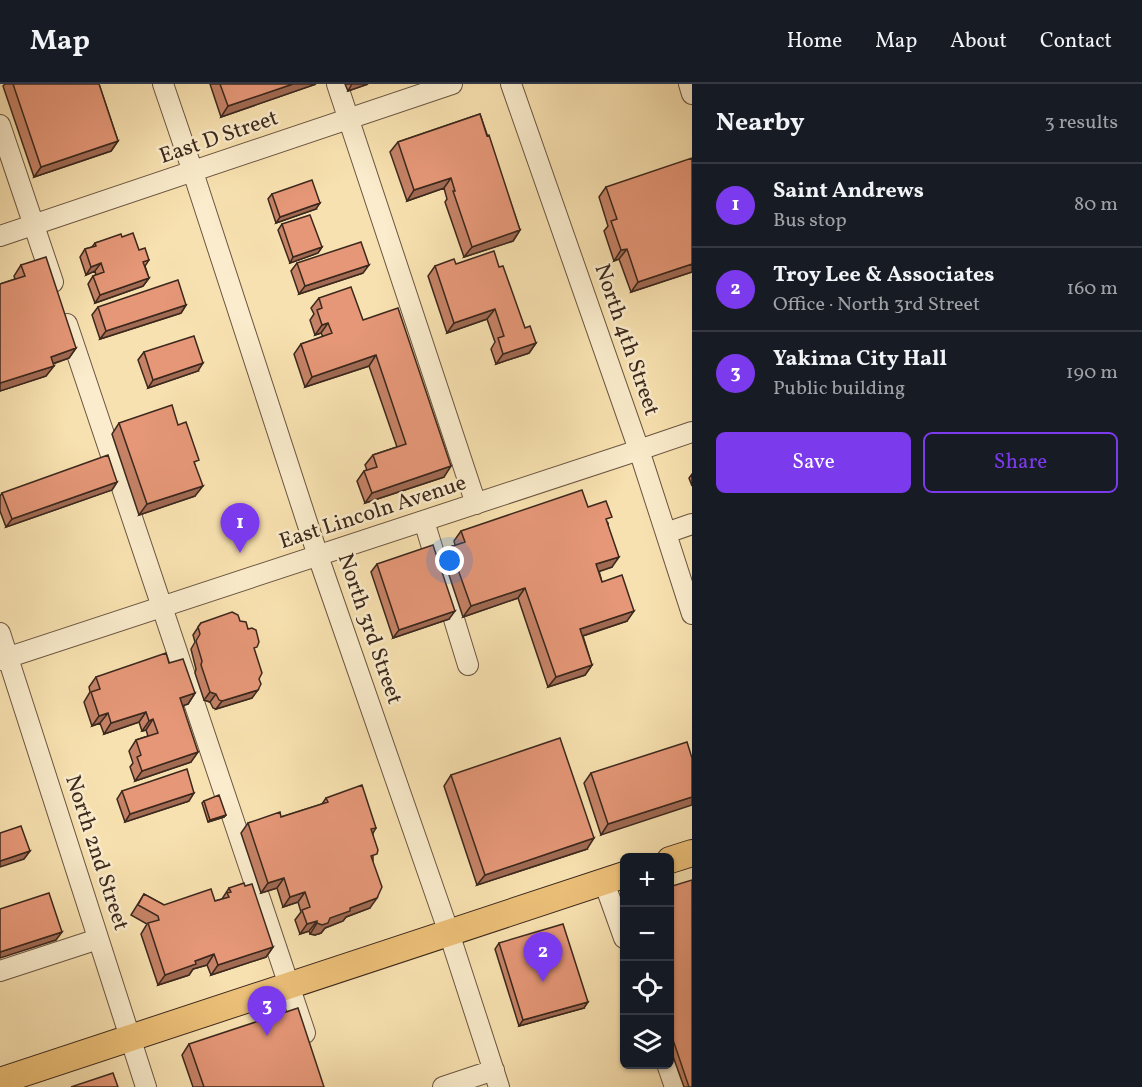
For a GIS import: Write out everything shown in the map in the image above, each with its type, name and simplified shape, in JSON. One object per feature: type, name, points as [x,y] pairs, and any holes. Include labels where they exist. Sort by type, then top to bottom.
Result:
[{"type":"main road","points":[[674,858],[692,853]]},
{"type":"main road","points":[[0,1080],[614,878]]},
{"type":"street","name":"North 3rd Street","points":[[163,84],[318,556],[449,933],[496,1079]]},
{"type":"street","points":[[337,84],[476,504]]},
{"type":"street","name":"East D Street","points":[[0,236],[452,84]]},
{"type":"street","name":"North 4th Street","points":[[512,84],[639,450],[692,614]]},
{"type":"street","points":[[689,84],[692,94]]},
{"type":"street","points":[[0,125],[312,1053]]},
{"type":"street","name":"East Lincoln Avenue","points":[[4,659],[692,432]]},
{"type":"street","points":[[424,521],[468,665]]},
{"type":"street","points":[[666,533],[692,524]]},
{"type":"street","name":"North 2nd Street","points":[[0,633],[4,659],[99,939],[146,1087]]},
{"type":"street","points":[[614,878],[620,914]]},
{"type":"street","points":[[0,971],[99,939]]},
{"type":"street","points":[[668,1069],[675,1087]]},
{"type":"street","points":[[444,1087],[496,1079]]},
{"type":"building","points":[[13,84],[99,84],[118,141],[41,167]]},
{"type":"building","points":[[220,84],[293,84],[228,106]]},
{"type":"building","points":[[480,114],[520,230],[472,247],[453,191],[455,191],[451,178],[414,190],[398,142]]},
{"type":"building","points":[[692,158],[692,264],[638,282],[627,249],[621,250],[611,221],[617,219],[606,187]]},
{"type":"building","points":[[312,180],[320,203],[280,217],[272,194]]},
{"type":"building","points":[[310,215],[322,247],[293,257],[282,224]]},
{"type":"building","points":[[133,233],[139,250],[145,248],[149,260],[143,262],[149,278],[100,295],[93,276],[104,272],[101,263],[91,267],[85,249],[121,234],[122,237]]},
{"type":"building","points":[[361,242],[369,265],[305,286],[297,263]]},
{"type":"building","points":[[494,251],[499,267],[503,266],[525,328],[530,326],[536,343],[503,354],[498,338],[504,336],[495,309],[454,323],[435,266],[454,259],[456,264]]},
{"type":"building","points":[[46,257],[76,348],[51,357],[54,366],[0,383],[0,284],[25,276],[21,265]]},
{"type":"building","points":[[178,280],[186,305],[106,331],[98,307]]},
{"type":"building","points":[[351,287],[363,320],[398,308],[451,466],[372,493],[364,471],[377,467],[373,455],[406,444],[376,355],[312,377],[301,344],[332,333],[328,323],[322,325],[317,310],[322,308],[319,298]]},
{"type":"building","points":[[194,336],[203,363],[153,380],[144,352]]},
{"type":"building","points":[[172,405],[178,425],[186,422],[199,460],[194,462],[203,486],[147,504],[119,423]]},
{"type":"building","points":[[108,455],[117,482],[12,519],[2,493]]},
{"type":"building","points":[[582,490],[588,507],[606,501],[612,517],[606,519],[619,557],[596,564],[602,582],[622,575],[634,611],[580,629],[592,665],[556,677],[525,588],[471,606],[450,547],[465,542],[461,531]]},
{"type":"building","points":[[433,545],[455,611],[399,630],[377,564]]},
{"type":"building","points":[[232,612],[238,615],[240,621],[246,622],[248,629],[256,630],[259,642],[254,648],[262,673],[259,679],[261,684],[258,690],[222,701],[216,694],[210,692],[196,641],[200,634],[198,627],[201,623]]},
{"type":"building","points":[[166,653],[169,663],[183,659],[195,693],[180,698],[198,752],[142,771],[137,757],[141,755],[136,740],[158,733],[153,719],[149,721],[146,712],[111,723],[108,713],[99,716],[91,692],[100,689],[96,677]]},
{"type":"building","points":[[560,738],[594,838],[485,875],[451,775]]},
{"type":"building","points":[[687,742],[692,758],[692,797],[608,824],[591,773]]},
{"type":"building","points":[[187,769],[194,793],[130,814],[122,791]]},
{"type":"building","points":[[362,785],[376,828],[371,829],[378,850],[377,854],[371,856],[382,887],[377,898],[330,918],[328,923],[322,925],[317,921],[307,924],[302,910],[310,907],[305,892],[290,897],[284,878],[268,883],[248,823],[280,812],[281,817],[328,802],[326,798]]},
{"type":"building","points":[[219,795],[226,815],[210,820],[204,801]]},
{"type":"building","points":[[21,826],[30,851],[0,861],[0,833]]},
{"type":"building","points":[[692,880],[692,1087],[689,1087],[674,1043],[674,885]]},
{"type":"building","points":[[244,883],[245,886],[252,884],[273,947],[218,965],[214,954],[195,961],[196,964],[165,975],[148,923],[159,920],[158,916],[138,905],[144,894],[164,905],[211,889],[215,901],[229,897],[227,893],[231,892],[229,888]]},
{"type":"building","points":[[49,893],[62,932],[0,952],[0,909]]},
{"type":"building","points":[[563,924],[588,1002],[523,1020],[499,943]]},
{"type":"building","points":[[298,1008],[324,1087],[204,1087],[189,1044]]},
{"type":"building","points":[[113,1073],[118,1087],[71,1087]]},
{"type":"place","name":"Saint Andrews","points":[[240,553]]},
{"type":"place","name":"Troy Lee & Associates","points":[[543,982]]},
{"type":"place","name":"Yakima City Hall","points":[[267,1036]]}]
